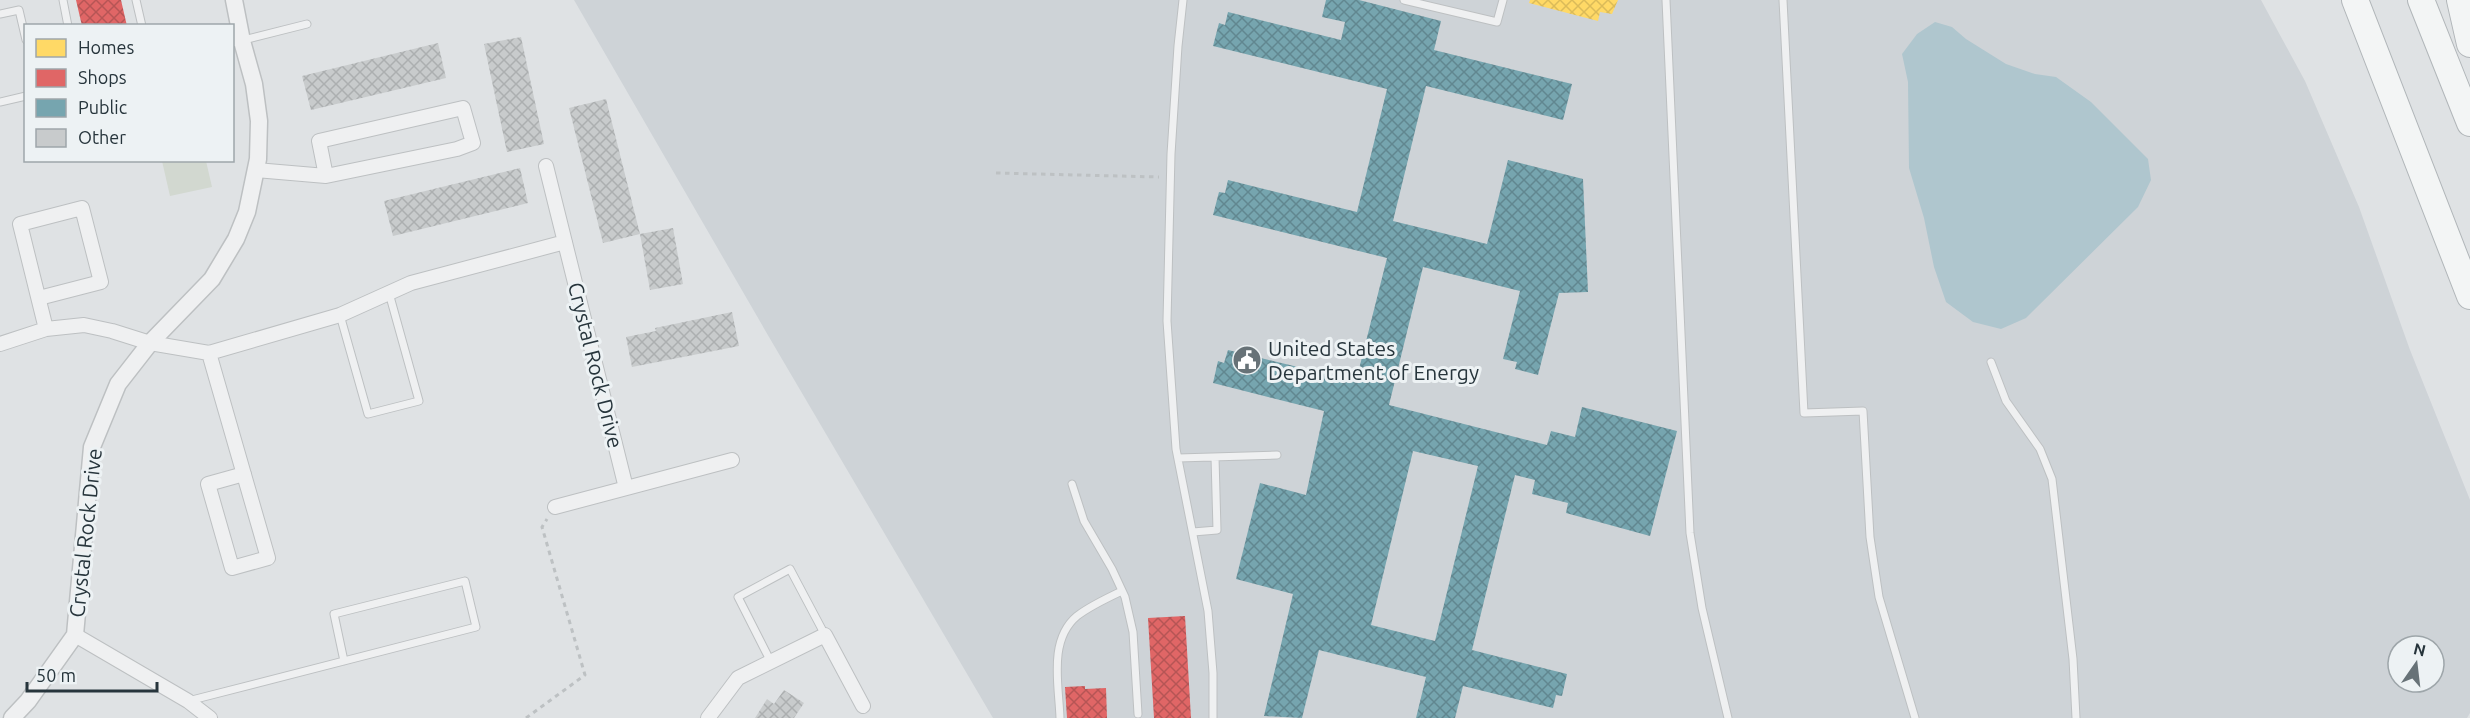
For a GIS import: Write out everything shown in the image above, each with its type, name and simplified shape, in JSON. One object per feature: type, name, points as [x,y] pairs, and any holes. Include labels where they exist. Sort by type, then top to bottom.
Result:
[{"type":"highway","points":[[2339,0],[2409,135]]},
{"type":"highway","points":[[2355,0],[2470,296]]},
{"type":"highway","points":[[2421,0],[2470,123]]},
{"type":"highway","points":[[2460,0],[2470,44]]},
{"type":"street","name":"Crystal Rock Drive","points":[[12,718],[28,701],[75,634],[92,447],[118,384],[150,343],[212,279],[236,239],[247,212],[256,170],[259,121],[254,84],[237,42],[233,4]]},
{"type":"street","points":[[256,170],[326,176],[457,149],[473,143],[463,108],[319,141],[326,176]]},
{"type":"street","name":"Crystal Rock Drive","points":[[546,166],[626,488]]},
{"type":"street","points":[[39,298],[101,282],[82,208],[20,224],[46,329]]},
{"type":"street","points":[[0,344],[46,329],[84,325],[150,343],[209,353],[340,315],[411,283],[565,242]]},
{"type":"street","points":[[209,353],[244,474],[268,558],[232,568],[208,484],[244,474]]},
{"type":"street","points":[[555,507],[732,460]]},
{"type":"street","points":[[75,634],[188,701],[210,718]]},
{"type":"street","points":[[708,718],[738,678],[825,635],[863,706]]},
{"type":"lane","points":[[63,0],[68,24]]},
{"type":"lane","points":[[136,0],[142,24]]},
{"type":"lane","points":[[1183,0],[1173,100],[1167,321],[1178,458],[1208,611],[1213,673],[1213,718]]},
{"type":"lane","points":[[1404,0],[1497,22],[1503,0]]},
{"type":"lane","points":[[1666,0],[1690,533],[1702,608],[1728,718]]},
{"type":"lane","points":[[1783,0],[1804,413],[1863,411],[1870,537],[1879,597],[1915,718]]},
{"type":"lane","points":[[0,14],[19,10],[24,31]]},
{"type":"lane","points":[[237,42],[307,24]]},
{"type":"lane","points":[[0,102],[24,96]]},
{"type":"lane","points":[[340,315],[368,414],[419,400],[389,292]]},
{"type":"lane","points":[[1990,362],[2006,401],[2040,448],[2052,479],[2073,659],[2076,718]]},
{"type":"lane","points":[[1178,458],[1277,455]]},
{"type":"lane","points":[[1193,532],[1217,530],[1215,457]]},
{"type":"lane","points":[[1072,484],[1084,521],[1112,568],[1122,591],[1133,632],[1138,714]]},
{"type":"lane","points":[[771,662],[738,597],[790,569],[825,635]]},
{"type":"lane","points":[[188,701],[344,661],[476,627],[465,581],[334,614],[344,661]]},
{"type":"lane","points":[[1060,718],[1058,657],[1060,641],[1077,616],[1122,591]]},
{"type":"path","points":[[996,173],[1170,178]]},
{"type":"path","points":[[526,718],[585,675],[542,527],[555,507]]},
{"type":"shaded area","points":[[574,0],[2261,0],[2305,81],[2359,207],[2410,350],[2470,500],[2470,713],[2467,718],[993,718]]},
{"type":"shaded area","points":[[162,162],[206,162],[212,187],[170,196]]},
{"type":"water","points":[[1935,22],[1952,27],[1966,39],[2006,64],[2035,74],[2056,77],[2091,102],[2148,159],[2151,180],[2138,207],[2026,318],[2001,329],[1973,322],[1946,302],[1934,267],[1924,218],[1909,168],[1908,82],[1902,54],[1917,34]]},
{"type":"building: Homes","points":[[1530,0],[1618,0],[1612,14],[1600,12],[1598,21],[1529,3]]},
{"type":"building: Shops","points":[[76,0],[121,0],[127,24],[82,24]]},
{"type":"building: Shops","points":[[1185,616],[1191,718],[1154,718],[1148,618]]},
{"type":"building: Shops","points":[[1085,686],[1085,689],[1106,688],[1107,718],[1067,718],[1065,687]]},
{"type":"building: Public","name":"United States Department of Energy","points":[[1326,0],[1359,0],[1441,21],[1434,50],[1572,84],[1563,120],[1426,86],[1393,221],[1487,244],[1508,160],[1583,179],[1588,292],[1559,293],[1538,375],[1515,369],[1517,362],[1503,359],[1520,291],[1423,267],[1389,405],[1547,445],[1551,431],[1575,437],[1582,407],[1677,431],[1650,536],[1566,513],[1568,503],[1532,494],[1535,480],[1515,475],[1472,650],[1567,674],[1562,696],[1556,695],[1553,708],[1463,686],[1455,718],[1416,718],[1426,677],[1319,650],[1302,718],[1264,716],[1293,594],[1236,579],[1260,483],[1306,495],[1324,411],[1213,383],[1218,361],[1224,363],[1228,350],[1356,381],[1387,258],[1213,215],[1219,192],[1225,193],[1228,180],[1357,212],[1387,89],[1213,46],[1219,23],[1225,25],[1228,12],[1341,40],[1345,22],[1322,17]],"holes":[[[1413,451],[1478,466],[1435,641],[1371,625]]]},
{"type":"building: Other","points":[[521,37],[544,144],[507,152],[484,44]]},
{"type":"building: Other","points":[[438,43],[446,78],[311,110],[302,76]]},
{"type":"building: Other","points":[[606,99],[640,234],[603,243],[569,108]]},
{"type":"building: Other","points":[[520,168],[528,203],[393,236],[384,201]]},
{"type":"building: Other","points":[[673,228],[683,284],[650,290],[640,234]]},
{"type":"building: Other","points":[[732,312],[739,346],[632,367],[626,337],[656,331],[655,328]]},
{"type":"building: Other","points":[[784,690],[804,703],[794,718],[755,718],[767,699],[774,704]]},
{"type":"place","name":"United States Department of Energy","points":[[1247,360]]}]
